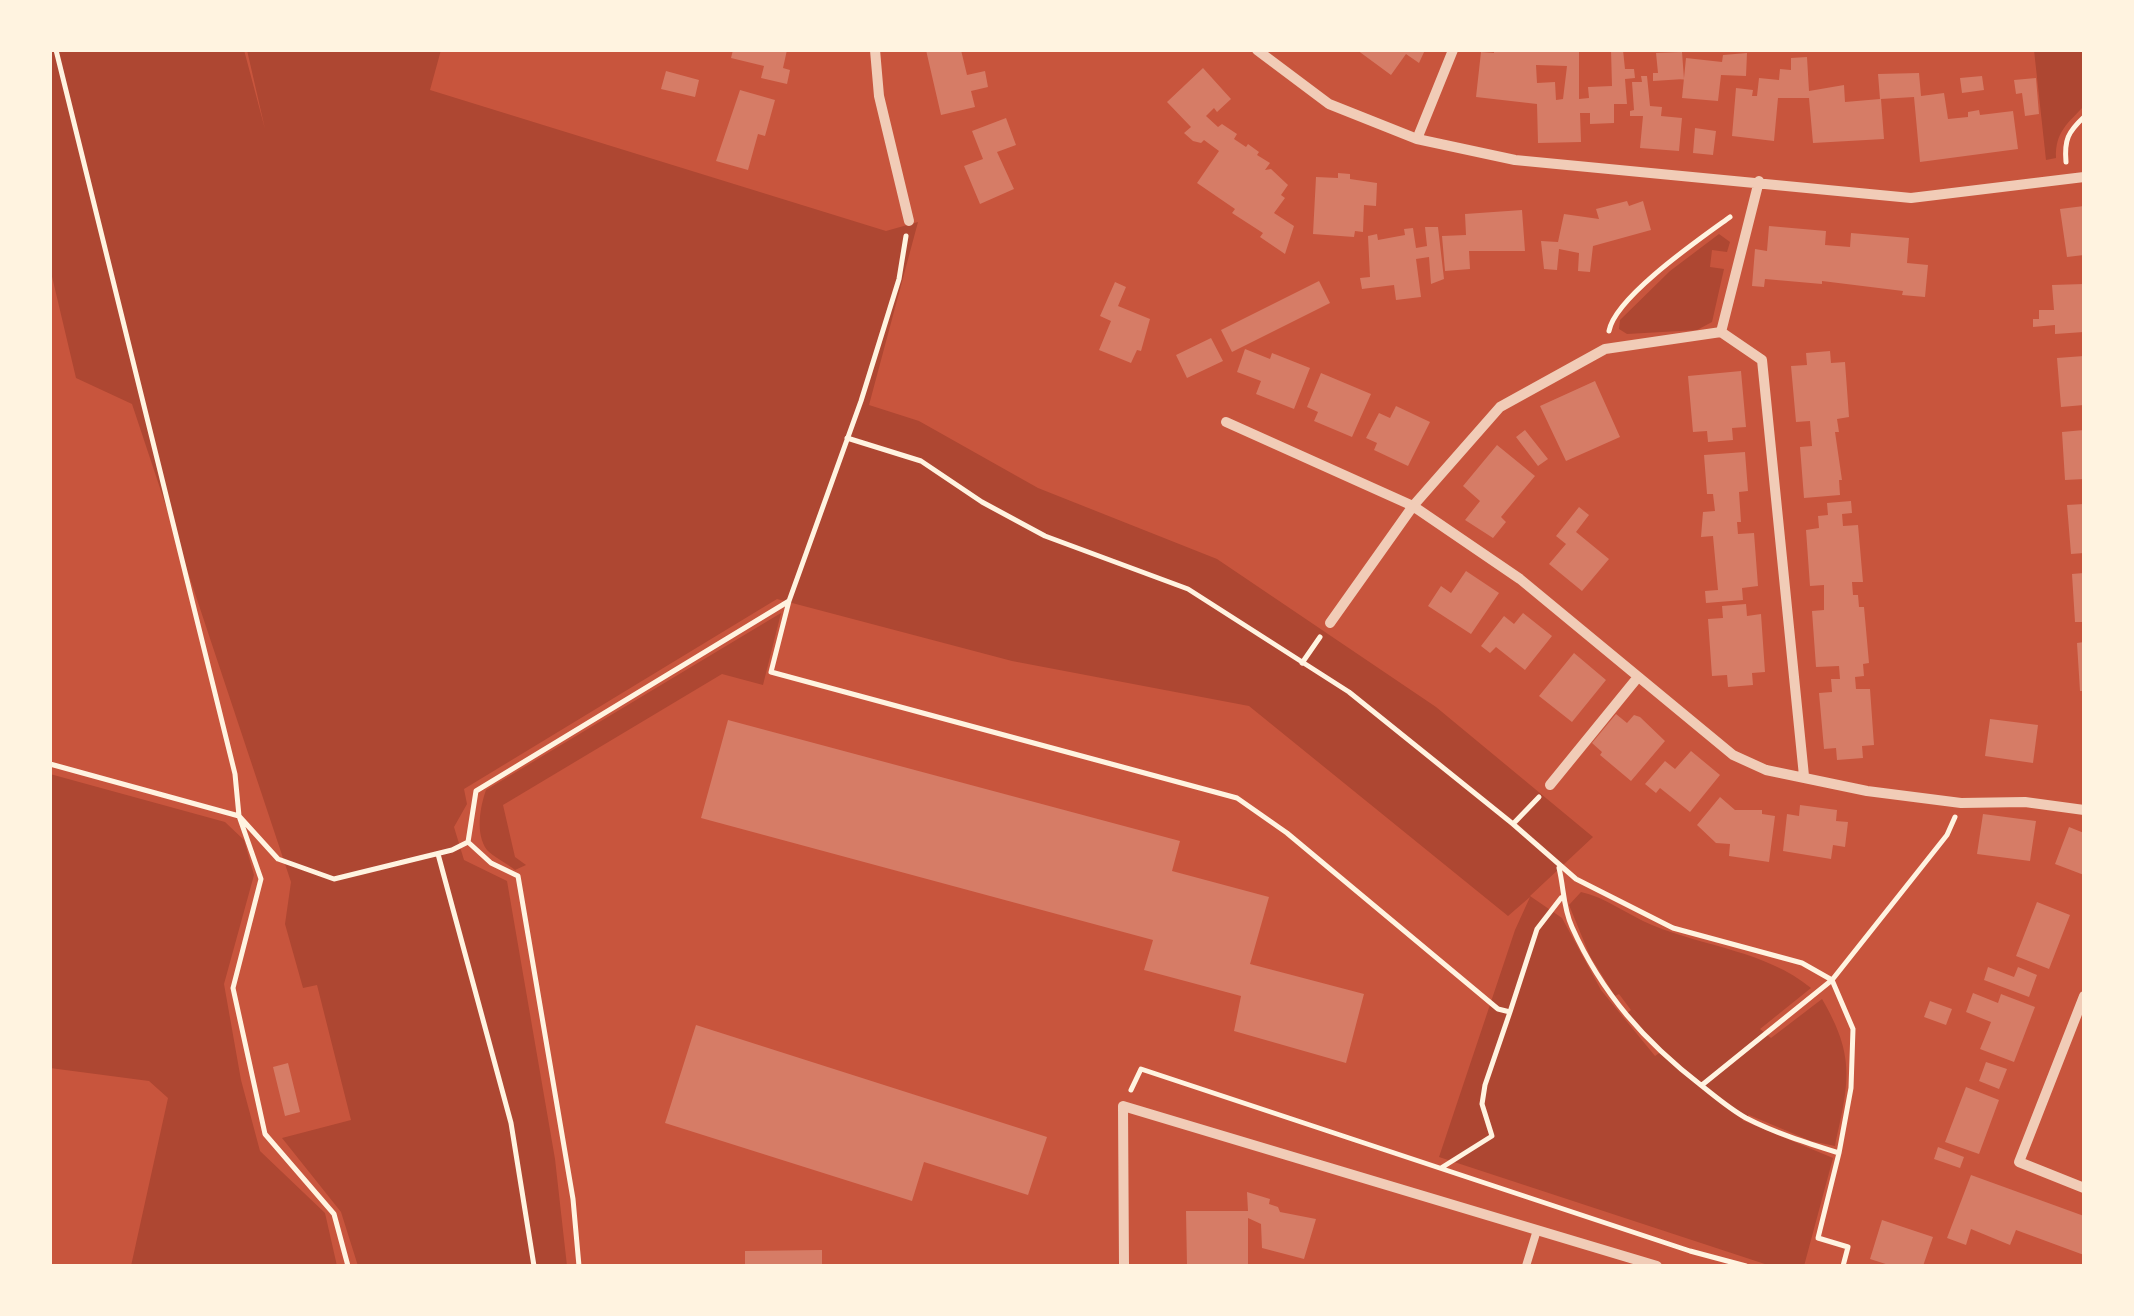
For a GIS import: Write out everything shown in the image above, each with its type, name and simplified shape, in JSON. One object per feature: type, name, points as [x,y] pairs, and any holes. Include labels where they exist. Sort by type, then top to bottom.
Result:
[{"type":"street","points":[[875,50],[879,96],[909,220]]},
{"type":"street","points":[[1257,50],[1329,104],[1417,139],[1514,160],[1911,198],[2084,178]]},
{"type":"street","points":[[1417,139],[1452,50]]},
{"type":"street","points":[[1722,332],[1759,181]]},
{"type":"street","points":[[1330,623],[1413,506],[1500,407],[1606,348],[1722,332],[1762,360],[1804,776]]},
{"type":"street","points":[[1226,422],[1413,506],[1520,579],[1733,755],[1766,770],[1867,791],[1960,803],[2025,802],[2084,810]]},
{"type":"street","points":[[1550,784],[1638,677]]},
{"type":"street","points":[[2084,996],[2079,1024],[2019,1162],[2084,1188]]},
{"type":"street","points":[[1124,1266],[1123,1106],[1657,1266]]},
{"type":"lane","points":[[1526,1266],[1537,1230]]},
{"type":"path","points":[[56,50],[235,774],[239,816],[262,878],[233,988],[265,1134],[334,1214],[348,1266]]},
{"type":"path","points":[[2068,180],[2064,142],[2084,117]]},
{"type":"path","points":[[1606,348],[1611,321],[1645,282],[1754,200]]},
{"type":"path","points":[[909,220],[899,279],[789,601],[770,672],[1237,798],[1287,833],[1498,1009],[1510,1012]]},
{"type":"path","points":[[847,438],[921,461],[982,502],[1045,536],[1188,589],[1348,692],[1576,879],[1673,928],[1802,963],[1832,980],[1854,1028],[1852,1088],[1818,1238],[1848,1247],[1843,1266]]},
{"type":"path","points":[[468,842],[476,791],[789,601]]},
{"type":"path","points":[[1302,663],[1330,623]]},
{"type":"path","points":[[50,764],[239,816],[278,859],[334,879],[438,854],[468,842]]},
{"type":"path","points":[[1513,824],[1550,784]]},
{"type":"path","points":[[1702,1085],[1832,980],[1947,835],[1960,803]]},
{"type":"path","points":[[468,842],[491,863],[518,876],[573,1198],[579,1266]]},
{"type":"path","points":[[438,854],[510,1123],[534,1266]]},
{"type":"path","points":[[1558,864],[1571,925],[1599,978],[1625,1016],[1658,1052],[1742,1116],[1839,1153]]},
{"type":"path","points":[[1441,1168],[1492,1136],[1482,1104],[1485,1085],[1536,930],[1562,896]]},
{"type":"path","points":[[1123,1106],[1141,1069],[1690,1251],[1746,1266]]},
{"type":"shaded area","points":[[50,50],[244,50],[265,129],[247,50],[441,50],[430,90],[886,231],[918,222],[869,405],[919,421],[1038,488],[1217,559],[1436,707],[1593,837],[1530,896],[1562,918],[1601,990],[1655,1056],[1662,1051],[1627,1013],[1631,1010],[1619,994],[1615,996],[1590,956],[1569,905],[1581,892],[1672,933],[1775,966],[1811,988],[1760,1029],[1771,1038],[1822,999],[1845,1054],[1846,1087],[1835,1146],[1811,1141],[1749,1115],[1742,1120],[1833,1158],[1804,1266],[1771,1266],[1439,1157],[1515,930],[1530,897],[1508,916],[1249,706],[1012,661],[777,599],[464,789],[467,804],[454,827],[464,860],[507,881],[555,1159],[567,1266],[358,1266],[341,1212],[282,1138],[351,1120],[317,985],[303,988],[285,924],[291,882],[132,404],[76,378],[50,268]]},
{"type":"shaded area","points":[[2034,50],[2083,50],[2084,106],[2060,135],[2056,158],[2046,160]]},
{"type":"shaded area","points":[[1719,234],[1730,242],[1727,252],[1712,250],[1710,267],[1724,269],[1712,322],[1697,330],[1627,334],[1619,329],[1620,320],[1670,271]]},
{"type":"shaded area","points":[[781,613],[763,685],[722,674],[503,805],[515,857],[526,865],[515,870],[487,850],[480,828],[486,790]]},
{"type":"shaded area","points":[[50,774],[225,822],[244,840],[254,875],[224,984],[241,1080],[260,1151],[325,1213],[337,1266],[131,1266],[168,1098],[149,1081],[50,1068]]},
{"type":"building","points":[[733,50],[787,50],[783,68],[790,70],[787,84],[761,78],[764,66],[731,58]]},
{"type":"building","points":[[926,50],[961,50],[967,75],[985,71],[988,87],[971,91],[975,107],[941,115]]},
{"type":"building","points":[[1357,50],[1425,50],[1419,63],[1406,54],[1391,75]]},
{"type":"building","points":[[1579,50],[1579,99],[1589,98],[1588,87],[1612,86],[1611,50],[1623,50],[1625,69],[1634,69],[1635,78],[1625,79],[1627,104],[1614,104],[1614,123],[1590,124],[1590,113],[1580,113],[1581,142],[1538,143],[1537,104],[1476,97],[1481,52]],"holes":[[[1536,65],[1567,66],[1563,99],[1556,100],[1555,82],[1537,83]]]},
{"type":"building","points":[[1682,52],[1684,79],[1653,81],[1653,73],[1658,73],[1656,53]]},
{"type":"building","points":[[1747,53],[1746,76],[1721,75],[1718,101],[1682,98],[1686,58],[1722,62],[1723,55]]},
{"type":"building","points":[[1807,57],[1809,91],[1844,85],[1845,102],[1880,99],[1878,74],[1919,73],[1921,96],[1944,93],[1948,119],[1968,117],[1968,112],[1979,110],[1980,115],[2013,111],[2018,149],[1920,162],[1914,97],[1881,99],[1884,139],[1813,143],[1809,98],[1778,98],[1774,141],[1732,136],[1736,88],[1753,90],[1752,96],[1757,96],[1759,78],[1779,80],[1780,69],[1791,70],[1791,58]]},
{"type":"building","points":[[1203,68],[1231,99],[1206,116],[1218,127],[1222,124],[1237,134],[1234,139],[1259,152],[1257,155],[1270,163],[1265,170],[1271,169],[1288,185],[1281,195],[1285,198],[1274,213],[1294,226],[1285,254],[1260,237],[1263,233],[1232,213],[1235,209],[1197,183],[1219,151],[1184,133],[1191,127],[1167,102]]},
{"type":"building","points":[[666,71],[699,80],[695,97],[661,89]]},
{"type":"building","points":[[1641,76],[1647,76],[1650,106],[1662,107],[1661,116],[1682,118],[1679,151],[1640,148],[1643,116],[1630,116],[1630,111],[1634,110],[1632,82],[1642,82]]},
{"type":"building","points":[[1982,76],[1984,90],[1962,93],[1960,78]]},
{"type":"building","points":[[2036,78],[2039,114],[2025,116],[2022,93],[2016,94],[2014,80]]},
{"type":"building","points":[[740,90],[775,100],[765,136],[758,134],[748,170],[716,161]]},
{"type":"building","points":[[1006,118],[1016,145],[997,152],[1014,189],[980,204],[964,166],[983,159],[972,131]]},
{"type":"building","points":[[1695,128],[1716,131],[1713,155],[1693,153]]},
{"type":"building","points":[[1338,173],[1377,183],[1376,206],[1364,205],[1363,232],[1355,231],[1354,237],[1313,234],[1316,177],[1338,178]]},
{"type":"building","points":[[1627,201],[1629,206],[1643,201],[1651,230],[1593,246],[1590,272],[1578,271],[1579,253],[1559,249],[1557,270],[1544,269],[1541,241],[1558,242],[1564,214],[1599,219],[1596,209]]},
{"type":"building","points":[[2084,206],[2084,255],[2067,257],[2060,209]]},
{"type":"building","points":[[1522,210],[1525,251],[1469,251],[1470,269],[1445,271],[1442,236],[1466,235],[1465,214]]},
{"type":"building","points":[[1769,226],[1826,231],[1825,245],[1850,247],[1851,233],[1909,238],[1907,263],[1928,265],[1925,297],[1822,281],[1765,279],[1764,287],[1752,286],[1755,249],[1767,251]]},
{"type":"building","points":[[1425,227],[1438,227],[1444,279],[1431,284],[1429,257],[1416,259],[1421,297],[1396,300],[1394,285],[1362,289],[1360,278],[1370,277],[1368,236],[1377,234],[1378,240],[1405,235],[1404,229],[1413,228],[1416,248],[1427,246]]},
{"type":"building","points":[[1319,281],[1330,303],[1232,352],[1221,330]]},
{"type":"building","points":[[1115,282],[1126,287],[1118,306],[1150,319],[1141,351],[1137,350],[1131,363],[1099,350],[1111,321],[1100,316]]},
{"type":"building","points":[[2084,284],[2084,332],[2055,334],[2055,325],[2033,327],[2039,310],[2054,310],[2052,285]]},
{"type":"building","points":[[1211,338],[1223,361],[1187,378],[1176,355]]},
{"type":"building","points":[[1245,349],[1270,359],[1272,353],[1310,368],[1294,409],[1256,394],[1261,381],[1237,372]]},
{"type":"building","points":[[1830,351],[1831,363],[1845,362],[1849,417],[1837,419],[1839,432],[1835,432],[1842,480],[1840,495],[1804,498],[1800,447],[1812,446],[1810,421],[1796,422],[1791,366],[1807,365],[1806,353]]},
{"type":"building","points":[[2084,356],[2084,405],[2061,407],[2057,358]]},
{"type":"building","points":[[1741,371],[1746,427],[1732,428],[1733,440],[1708,442],[1707,431],[1693,432],[1688,376]]},
{"type":"building","points":[[1321,373],[1371,394],[1352,437],[1314,421],[1318,412],[1307,407]]},
{"type":"building","points":[[1595,381],[1620,437],[1566,461],[1540,406]]},
{"type":"building","points":[[1396,406],[1430,422],[1408,466],[1374,450],[1377,443],[1366,438],[1379,413],[1390,418]]},
{"type":"building","points":[[1525,430],[1548,459],[1538,466],[1516,437]]},
{"type":"building","points":[[2084,430],[2084,479],[2065,480],[2062,432]]},
{"type":"building","points":[[1497,445],[1535,476],[1501,517],[1506,522],[1493,538],[1465,520],[1480,501],[1463,486]]},
{"type":"building","points":[[1745,452],[1748,491],[1739,492],[1738,534],[1754,533],[1758,586],[1742,588],[1743,600],[1706,603],[1705,591],[1718,590],[1713,536],[1701,537],[1703,512],[1715,511],[1713,494],[1707,494],[1704,455]]},
{"type":"building","points":[[1851,501],[1852,513],[1842,514],[1843,526],[1858,525],[1863,582],[1852,582],[1853,595],[1858,595],[1859,607],[1864,607],[1869,663],[1863,664],[1864,676],[1855,677],[1856,689],[1870,689],[1874,745],[1862,746],[1863,758],[1837,760],[1836,748],[1824,749],[1819,693],[1832,692],[1831,679],[1840,679],[1839,666],[1816,667],[1812,611],[1824,610],[1824,585],[1810,586],[1806,530],[1819,528],[1818,516],[1828,515],[1827,503]]},
{"type":"building","points":[[2084,504],[2084,553],[2071,554],[2067,505]]},
{"type":"building","points":[[1579,507],[1589,515],[1576,532],[1609,559],[1582,591],[1549,564],[1566,544],[1556,536]]},
{"type":"building","points":[[1466,571],[1499,593],[1471,634],[1428,606],[1441,586],[1451,593]]},
{"type":"building","points":[[2084,573],[2084,622],[2075,622],[2072,574]]},
{"type":"building","points":[[1746,604],[1747,616],[1761,614],[1765,672],[1752,673],[1753,685],[1728,687],[1727,675],[1712,676],[1708,619],[1723,618],[1722,606]]},
{"type":"building","points":[[1523,613],[1552,636],[1525,670],[1496,647],[1490,653],[1481,646],[1504,616],[1514,624]]},
{"type":"building","points":[[2084,642],[2084,691],[2080,691],[2077,643]]},
{"type":"building","points":[[1574,653],[1606,680],[1572,722],[1539,696]]},
{"type":"building","points":[[1616,714],[1627,723],[1634,715],[1640,717],[1665,741],[1631,781],[1600,755],[1602,752],[1592,743]]},
{"type":"building","points":[[1990,719],[2038,725],[2033,763],[1985,756]]},
{"type":"building","points":[[728,720],[1180,841],[1172,871],[1269,897],[1250,964],[1364,994],[1346,1063],[1234,1031],[1241,996],[1144,970],[1153,940],[701,818]]},
{"type":"building","points":[[1691,751],[1720,775],[1690,812],[1660,788],[1656,793],[1645,784],[1665,761],[1675,769]]},
{"type":"building","points":[[1720,797],[1735,810],[1762,810],[1762,814],[1775,816],[1769,862],[1729,856],[1730,844],[1716,843],[1697,825]]},
{"type":"building","points":[[1800,805],[1837,810],[1836,821],[1848,822],[1845,847],[1833,845],[1831,859],[1783,851],[1787,814],[1799,816]]},
{"type":"building","points":[[1983,814],[2036,821],[2030,861],[1977,854]]},
{"type":"building","points":[[2069,827],[2084,833],[2084,875],[2055,864]]},
{"type":"building","points":[[2037,902],[2070,915],[2049,969],[2016,956]]},
{"type":"building","points":[[1988,967],[2014,977],[2018,967],[2037,975],[2029,997],[1984,980]]},
{"type":"building","points":[[1973,993],[1998,1003],[2001,994],[2035,1007],[2014,1062],[1980,1049],[1991,1022],[1966,1012]]},
{"type":"building","points":[[1930,1001],[1952,1009],[1946,1025],[1924,1017]]},
{"type":"building","points":[[696,1025],[1047,1137],[1028,1195],[924,1162],[912,1201],[665,1123]]},
{"type":"building","points":[[1986,1062],[2007,1069],[1999,1089],[1979,1081]]},
{"type":"building","points":[[288,1063],[300,1112],[285,1116],[273,1067]]},
{"type":"building","points":[[1966,1087],[1999,1100],[1979,1154],[1945,1142]]},
{"type":"building","points":[[1938,1147],[1964,1157],[1960,1168],[1934,1159]]},
{"type":"building","points":[[1971,1175],[2084,1216],[2084,1255],[2016,1230],[2010,1245],[1971,1229],[1966,1245],[1947,1238]]},
{"type":"building","points":[[1247,1192],[1270,1199],[1269,1204],[1280,1212],[1316,1219],[1304,1259],[1262,1248],[1261,1224],[1248,1218],[1248,1266],[1187,1266],[1186,1211],[1248,1211]]},
{"type":"building","points":[[1882,1220],[1933,1237],[1923,1266],[1892,1266],[1870,1259]]},
{"type":"building","points":[[822,1250],[822,1266],[745,1266],[745,1251]]}]
